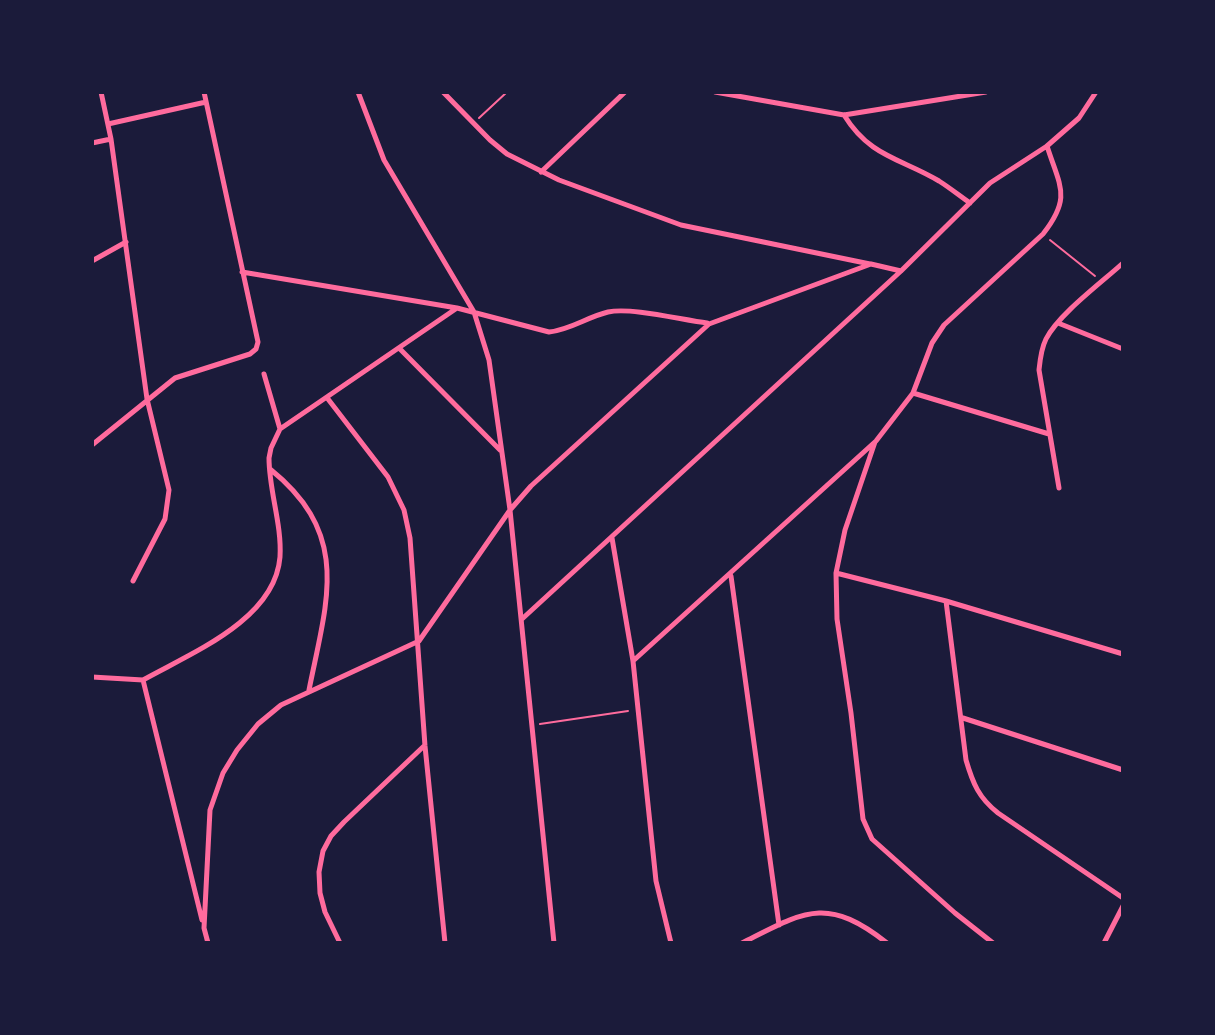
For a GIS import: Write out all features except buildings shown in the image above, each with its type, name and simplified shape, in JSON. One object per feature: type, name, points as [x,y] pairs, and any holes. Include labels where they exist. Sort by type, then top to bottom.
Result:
[{"type":"street","points":[[101,92],[111,139],[147,399],[166,471],[169,505],[160,531],[133,581]]},
{"type":"street","points":[[92,445],[175,378],[250,354],[256,349],[258,342],[204,92]]},
{"type":"street","points":[[358,92],[384,160],[474,312],[491,370],[510,510],[554,943]]},
{"type":"street","points":[[443,92],[507,154],[541,172],[681,225],[901,271]]},
{"type":"street","points":[[541,172],[625,92]]},
{"type":"street","points":[[715,92],[844,115],[986,92]]},
{"type":"street","points":[[522,620],[901,271],[990,183],[1047,146],[1079,118],[1096,92]]},
{"type":"street","points":[[108,124],[206,102]]},
{"type":"street","points":[[844,115],[854,131],[875,149],[940,181],[970,203]]},
{"type":"street","points":[[92,143],[111,139]]},
{"type":"street","points":[[633,661],[876,441],[913,393],[932,343],[944,325],[1043,234],[1056,217],[1062,194],[1047,146]]},
{"type":"street","points":[[92,261],[126,242]]},
{"type":"street","points":[[1059,488],[1039,370],[1046,339],[1058,323],[1123,263]]},
{"type":"street","points":[[204,928],[207,831],[214,793],[237,750],[258,724],[281,705],[309,690],[419,641],[510,510],[531,486],[709,324],[871,264]]},
{"type":"street","points":[[242,272],[457,308],[549,332],[616,311],[709,324]]},
{"type":"street","points":[[92,677],[143,680],[222,636],[258,607],[269,589],[280,556],[269,469],[271,448],[280,429],[457,308]]},
{"type":"street","points":[[1058,323],[1123,349]]},
{"type":"street","points":[[399,348],[501,450]]},
{"type":"street","points":[[264,374],[280,429]]},
{"type":"street","points":[[913,393],[1049,434]]},
{"type":"street","points":[[328,399],[388,477],[404,510],[414,567],[425,746],[445,943]]},
{"type":"street","points":[[876,441],[845,530],[836,573],[837,619],[863,819],[872,839],[993,943]]},
{"type":"street","points":[[269,469],[309,508],[326,560],[328,591],[309,690]]},
{"type":"street","points":[[612,537],[633,661],[656,881],[671,943]]},
{"type":"street","points":[[836,573],[946,601],[1123,654]]},
{"type":"street","points":[[731,575],[779,925]]},
{"type":"street","points":[[946,601],[966,760],[973,784],[983,801],[1123,898]]},
{"type":"street","points":[[143,680],[208,943]]},
{"type":"street","points":[[963,718],[1123,770]]},
{"type":"street","points":[[340,943],[325,912],[320,893],[319,872],[323,851],[344,822],[425,746]]},
{"type":"street","points":[[1104,943],[1123,906]]},
{"type":"street","points":[[742,943],[807,913],[843,915],[869,928],[887,943]]},
{"type":"path","points":[[474,123],[507,92]]},
{"type":"path","points":[[1043,234],[1102,282]]},
{"type":"path","points":[[532,725],[637,709]]}]
